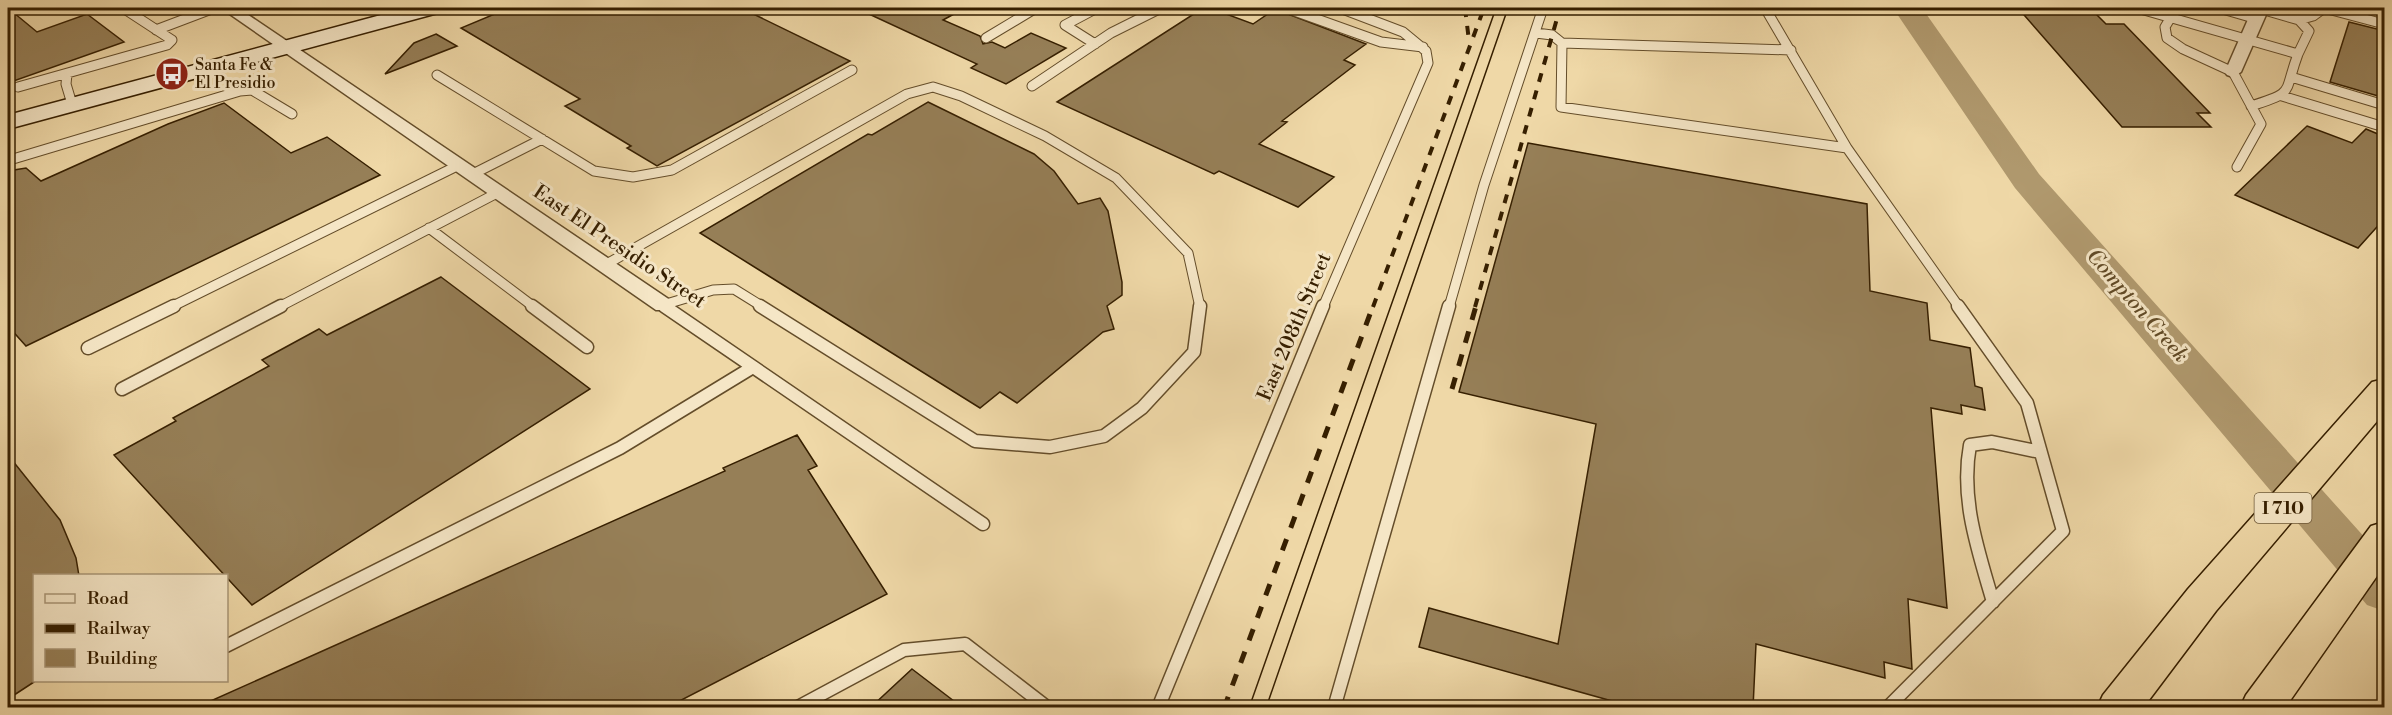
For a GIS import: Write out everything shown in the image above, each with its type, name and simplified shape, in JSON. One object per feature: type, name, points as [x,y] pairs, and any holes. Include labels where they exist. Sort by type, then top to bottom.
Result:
[{"type":"highway","name":"I 710","points":[[2118,708],[2202,600],[2374,404]]},
{"type":"highway","points":[[2266,700],[2385,537]]},
{"type":"main road","points":[[8,122],[285,45],[430,8]]},
{"type":"street","name":"East El Presidio Street","points":[[229,8],[663,305]]},
{"type":"street","points":[[2233,72],[2260,12]]},
{"type":"lane","points":[[18,87],[167,45],[172,40],[123,8]]},
{"type":"lane","points":[[156,30],[214,8]]},
{"type":"lane","points":[[986,38],[1036,8]]},
{"type":"lane","points":[[1095,44],[1065,25],[1097,8]]},
{"type":"lane","points":[[1032,86],[1095,44],[1161,8]]},
{"type":"lane","points":[[1286,8],[1381,42],[1423,47]]},
{"type":"lane","points":[[1340,8],[1403,32],[1423,47]]},
{"type":"lane","points":[[1339,708],[1336,701],[1484,185],[1543,8]]},
{"type":"lane","points":[[1765,8],[1847,148],[2027,403],[2063,531],[1887,708]]},
{"type":"lane","points":[[2138,8],[2298,54]]},
{"type":"lane","points":[[2219,8],[2260,12],[2299,20],[2313,16],[2324,8],[2385,24]]},
{"type":"lane","points":[[2171,17],[2165,27],[2167,38],[2182,50],[2233,72],[2261,124],[2237,167]]},
{"type":"lane","points":[[2251,106],[2282,96],[2292,83],[2291,77],[2298,54],[2309,31],[2299,20]]},
{"type":"lane","points":[[1536,33],[1552,35],[1562,43],[1791,50]]},
{"type":"lane","points":[[1562,43],[1560,107],[1847,148]]},
{"type":"lane","name":"East 208th Street","points":[[1158,708],[1335,277],[1422,78],[1428,63],[1423,47]]},
{"type":"lane","points":[[436,75],[594,171],[621,178],[650,177],[672,170],[852,70]]},
{"type":"lane","points":[[67,75],[66,84],[72,104]]},
{"type":"lane","points":[[2291,77],[2385,105]]},
{"type":"lane","points":[[605,265],[906,94],[933,87],[961,96],[1045,136],[1116,177],[1188,253],[1200,304],[1194,352],[1143,408],[1104,436],[1050,447],[975,441],[734,289],[713,290],[663,305]]},
{"type":"lane","points":[[8,158],[13,159],[252,90],[292,114]]},
{"type":"lane","points":[[2282,96],[2385,127]]},
{"type":"lane","points":[[88,348],[466,170],[542,139]]},
{"type":"lane","points":[[122,389],[499,192]]},
{"type":"lane","points":[[429,228],[587,347]]},
{"type":"lane","name":"East El Presidio Street","points":[[663,305],[983,524]]},
{"type":"lane","points":[[228,645],[564,474],[620,448],[753,367]]},
{"type":"lane","points":[[1993,602],[1974,532],[1965,463],[1970,445],[1992,442],[2040,452]]},
{"type":"lane","points":[[796,708],[904,650],[965,644],[1048,708]]},
{"type":"building","points":[[8,8],[37,32],[87,14],[124,42],[8,83]]},
{"type":"building","points":[[509,8],[741,8],[850,61],[657,166],[627,148],[631,146],[565,106],[580,99],[461,28]]},
{"type":"building","points":[[856,8],[965,8],[943,20],[980,36],[983,44],[992,42],[1005,48],[1031,33],[1066,48],[1006,84],[971,68],[977,64]]},
{"type":"building","points":[[1203,8],[1210,8],[1253,24],[1275,9],[1366,44],[1344,60],[1355,65],[1282,121],[1287,122],[1259,144],[1334,177],[1298,207],[1219,171],[1214,174],[1057,102]]},
{"type":"building","points":[[2018,8],[2090,8],[2106,24],[2124,24],[2210,113],[2197,113],[2211,127],[2122,127]]},
{"type":"building","points":[[2349,22],[2385,31],[2385,98],[2330,82]]},
{"type":"building","points":[[436,34],[457,46],[385,74],[414,43]]},
{"type":"building","points":[[928,102],[1034,154],[1054,171],[1078,204],[1100,198],[1108,211],[1122,282],[1122,295],[1107,306],[1114,329],[1103,332],[1017,403],[1000,392],[980,408],[700,233],[868,134],[872,135]]},
{"type":"building","points":[[224,103],[291,153],[327,137],[380,175],[26,346],[8,326],[8,171],[26,168],[41,181],[168,124]]},
{"type":"building","points":[[2307,126],[2352,143],[2366,129],[2385,137],[2385,218],[2358,248],[2235,195]]},
{"type":"building","points":[[1528,143],[1867,204],[1870,291],[1927,303],[1930,340],[1970,348],[1975,386],[1982,388],[1985,410],[1961,405],[1962,414],[1931,408],[1947,608],[1908,599],[1912,669],[1884,662],[1885,678],[1756,644],[1753,708],[1637,708],[1419,647],[1429,608],[1558,644],[1596,424],[1459,392]]},
{"type":"building","points":[[441,277],[590,389],[252,605],[228,579],[228,574],[223,574],[114,455],[176,421],[173,418],[269,366],[262,360],[319,329],[327,335]]},
{"type":"building","points":[[797,435],[817,466],[808,470],[887,594],[666,708],[195,708],[725,471],[723,468]]},
{"type":"building","points":[[8,455],[60,520],[76,558],[79,574],[33,574],[34,682],[8,699]]},
{"type":"building","points":[[912,669],[963,708],[870,708]]},
{"type":"waterway","name":"Compton Creek","points":[[1908,8],[2027,181],[2384,591]]},
{"type":"tram line","points":[[1249,708],[1496,8]]},
{"type":"tram line","points":[[1266,708],[1508,8]]},
{"type":"railway","points":[[1465,8],[1469,41]]},
{"type":"railway","points":[[1373,307],[1484,8]]},
{"type":"railway","points":[[1475,307],[1560,8]]},
{"type":"railway","points":[[1224,708],[1373,306]]},
{"type":"railway","points":[[1452,389],[1476,306]]},
{"type":"place","name":"Santa Fe & El Presidio","points":[[172,74]]}]
